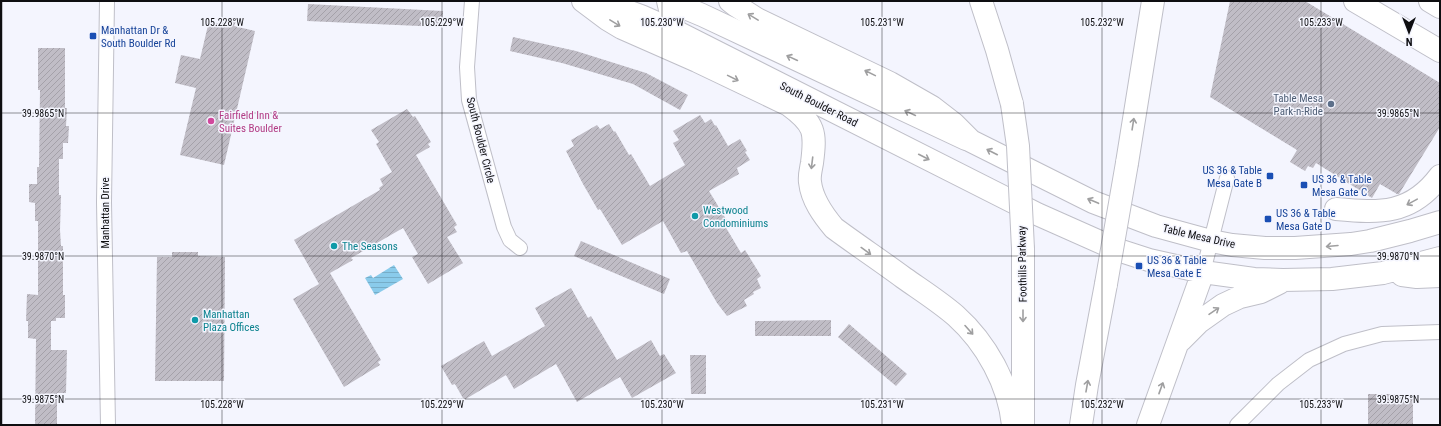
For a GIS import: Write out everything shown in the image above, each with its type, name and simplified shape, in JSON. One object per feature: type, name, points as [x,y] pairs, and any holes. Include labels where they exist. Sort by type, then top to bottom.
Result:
[{"type":"main road","points":[[583,1],[622,28],[697,61],[789,105],[800,113],[810,124],[812,132],[814,148],[810,182],[814,196],[822,213],[834,228],[937,302],[955,316],[971,332],[999,375],[1011,409],[1012,425]]},
{"type":"main road","name":"South Boulder Road","points":[[599,1],[674,31],[1037,214],[1118,250],[1162,264],[1203,272]]},
{"type":"main road","points":[[669,1],[674,31]]},
{"type":"main road","points":[[669,1],[709,18],[971,142]]},
{"type":"main road","points":[[730,1],[757,19],[890,83],[932,107],[954,124],[971,142]]},
{"type":"main road","points":[[981,1],[1012,104]]},
{"type":"main road","points":[[992,1],[1004,49],[1012,104]]},
{"type":"main road","points":[[1081,425],[1127,163],[1153,1]]},
{"type":"main road","points":[[1355,1],[1440,51]]},
{"type":"main road","points":[[1430,1],[1440,7]]},
{"type":"main road","name":"Foothills Parkway","points":[[1012,104],[1018,146],[1023,249],[1023,425]]},
{"type":"main road","name":"Table Mesa Drive","points":[[971,142],[1093,202],[1156,226],[1211,241],[1232,245],[1265,248],[1295,248],[1351,244],[1392,236],[1440,222]]},
{"type":"main road","points":[[1392,236],[1336,209],[1367,212],[1403,207],[1423,195],[1432,187],[1440,176]]},
{"type":"main road","points":[[1148,425],[1203,272],[1254,279],[1332,279],[1383,273],[1440,258]]},
{"type":"main road","points":[[1383,273],[1417,277],[1440,276]]},
{"type":"main road","points":[[1176,348],[1199,322],[1223,305],[1240,297],[1261,292],[1283,280]]},
{"type":"street","name":"Manhattan Drive","points":[[107,1],[104,202],[108,425]]},
{"type":"street","name":"South Boulder Circle","points":[[472,1],[467,55],[469,100],[504,227],[510,240],[520,248]]},
{"type":"street","points":[[1203,272],[1227,178]]},
{"type":"street","points":[[1237,425],[1278,384],[1309,360],[1344,344],[1382,334],[1440,332]]},
{"type":"water","points":[[394,265],[403,279],[375,295],[365,278],[371,275],[373,278]]},
{"type":"building","name":"Table Mesa Park-n-Ride","points":[[1230,1],[1305,1],[1440,83],[1440,127],[1399,194],[1380,184],[1372,198],[1316,163],[1313,168],[1308,166],[1305,171],[1290,162],[1297,150],[1210,97]]},
{"type":"building","points":[[308,4],[443,11],[442,27],[307,21]]},
{"type":"building","name":"Fairfield Inn & Suites Boulder","points":[[223,17],[236,21],[234,26],[255,31],[224,165],[180,155],[196,88],[175,83],[181,55],[200,59],[209,21],[221,24]]},
{"type":"building","points":[[513,37],[576,51],[646,73],[688,95],[680,110],[633,84],[562,63],[510,51]]},
{"type":"building","points":[[38,48],[65,48],[65,108],[67,108],[66,126],[69,126],[68,143],[63,143],[63,159],[59,159],[59,195],[61,195],[60,230],[61,246],[63,246],[63,295],[65,295],[65,318],[56,318],[56,321],[51,321],[51,350],[67,350],[66,393],[57,393],[57,425],[35,425],[36,339],[28,338],[28,321],[26,321],[27,294],[38,295],[38,221],[35,221],[35,203],[29,202],[29,184],[37,184],[37,167],[39,167],[40,90],[38,90]]},
{"type":"building","name":"The Seasons","points":[[407,109],[413,117],[415,116],[431,142],[428,144],[430,147],[416,155],[457,225],[454,227],[457,232],[447,237],[463,263],[428,284],[412,257],[418,254],[403,228],[351,258],[353,260],[330,273],[381,360],[378,362],[380,365],[344,387],[293,299],[319,284],[294,240],[380,190],[379,188],[383,185],[380,179],[392,172],[376,144],[379,142],[371,130]]},
{"type":"building","name":"Westwood Condominiums","points":[[700,115],[705,123],[711,119],[728,146],[740,139],[750,160],[737,168],[739,174],[709,191],[729,224],[725,226],[741,253],[745,250],[761,276],[757,279],[761,288],[753,292],[754,294],[744,300],[747,306],[727,316],[717,303],[687,251],[681,253],[663,221],[622,245],[600,209],[598,210],[566,151],[574,146],[571,140],[597,125],[600,129],[609,124],[614,132],[615,131],[629,155],[631,154],[650,186],[685,165],[673,143],[679,140],[673,131]]},
{"type":"building","points":[[581,241],[670,279],[664,294],[574,256]]},
{"type":"building","name":"Manhattan Plaza Offices","points":[[172,252],[198,252],[198,256],[225,257],[224,381],[155,381],[157,257],[172,257]]},
{"type":"building","points":[[571,288],[588,318],[591,316],[617,360],[651,340],[660,356],[664,354],[676,373],[632,398],[620,377],[577,402],[556,364],[514,389],[506,375],[464,400],[455,384],[452,385],[441,366],[484,341],[492,356],[545,326],[535,308]]},
{"type":"building","points":[[831,320],[831,336],[755,336],[755,321]]},
{"type":"building","points":[[849,324],[907,374],[896,386],[838,337]]},
{"type":"building","points":[[690,355],[706,355],[706,394],[691,394]]},
{"type":"building","points":[[1368,394],[1413,394],[1413,425],[1368,425]]},
{"type":"place","name":"Manhattan Dr & South Boulder Rd","points":[[93,36]]},
{"type":"place","name":"Table Mesa Park-n-Ride","points":[[1331,104]]},
{"type":"place","name":"Fairfield Inn & Suites Boulder","points":[[211,121]]},
{"type":"place","name":"US 36 & Table Mesa Gate B","points":[[1270,176]]},
{"type":"place","name":"US 36 & Table Mesa Gate C","points":[[1304,185]]},
{"type":"place","name":"Westwood Condominiums","points":[[695,216]]},
{"type":"place","name":"US 36 & Table Mesa Gate D","points":[[1268,219]]},
{"type":"place","name":"The Seasons","points":[[334,246]]},
{"type":"place","name":"US 36 & Table Mesa Gate E","points":[[1139,266]]},
{"type":"place","name":"Manhattan Plaza Offices","points":[[195,320]]}]
